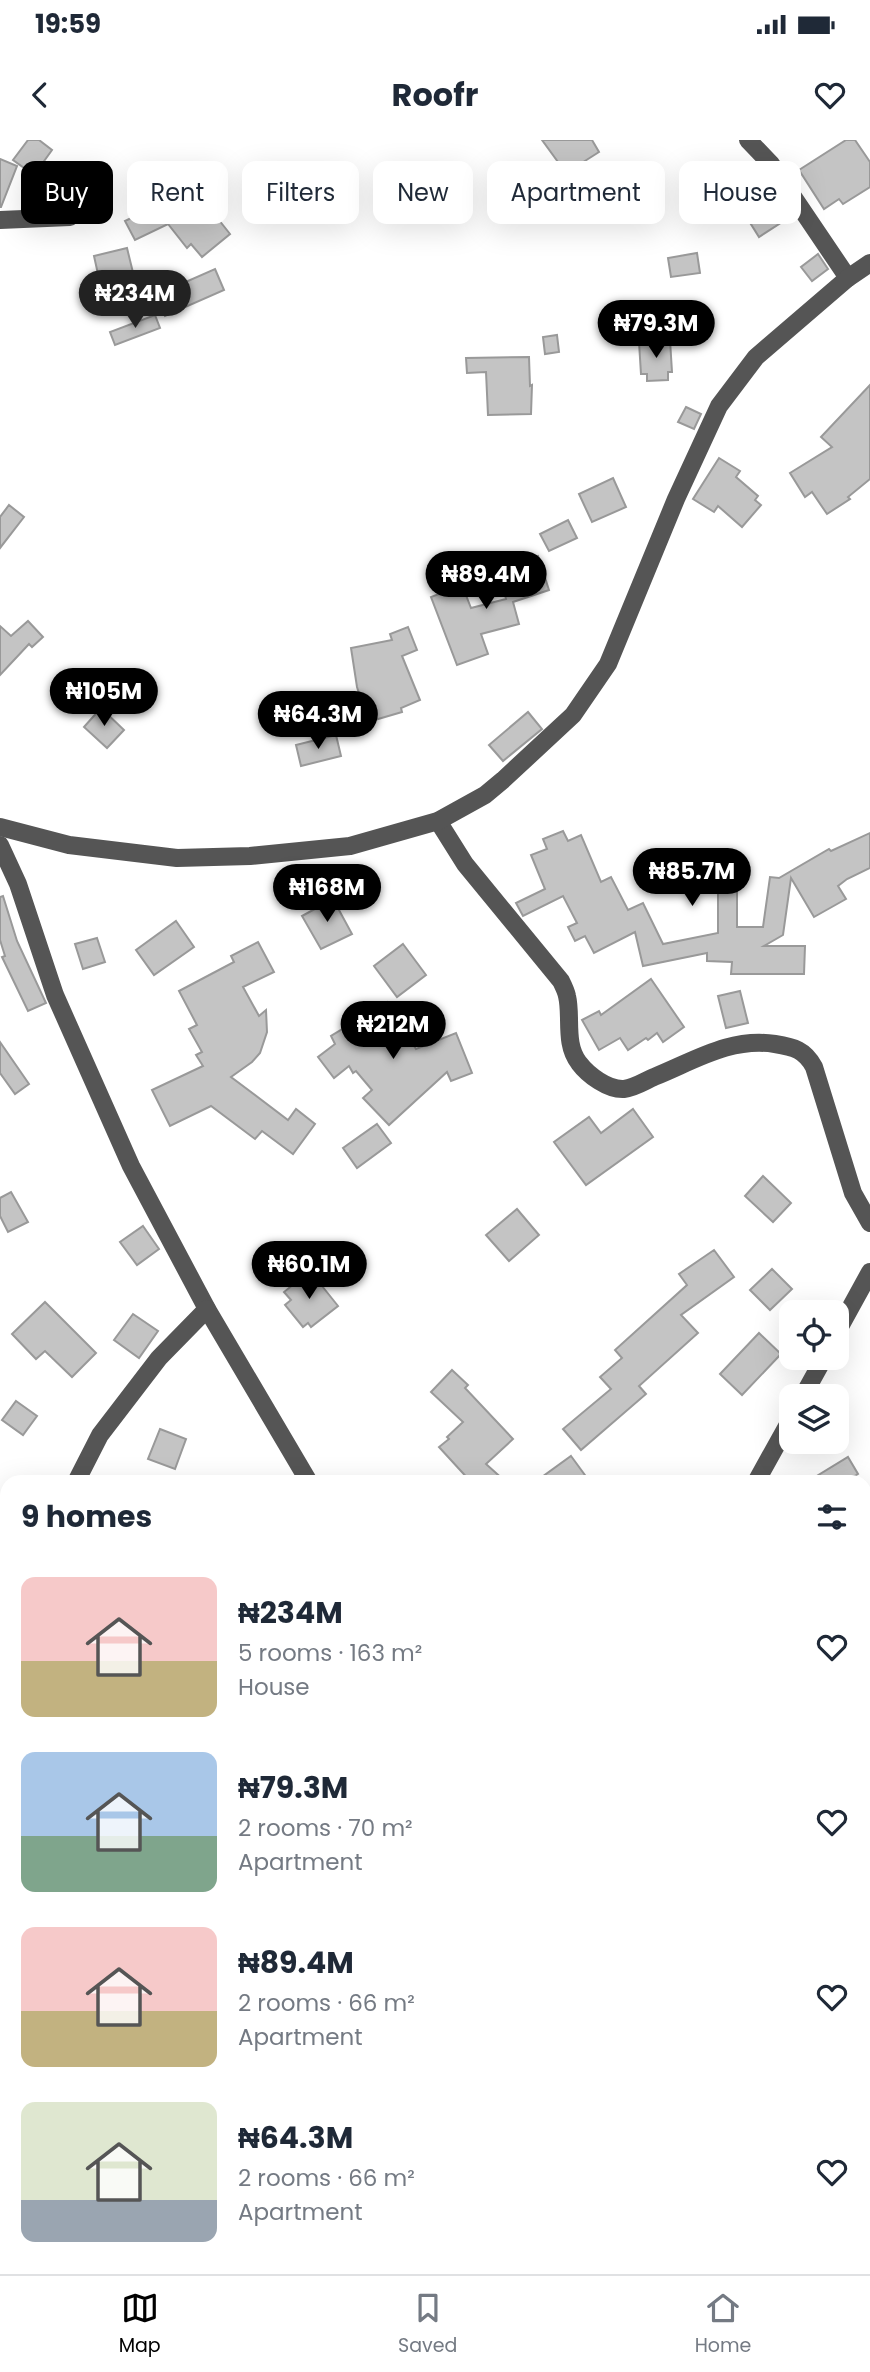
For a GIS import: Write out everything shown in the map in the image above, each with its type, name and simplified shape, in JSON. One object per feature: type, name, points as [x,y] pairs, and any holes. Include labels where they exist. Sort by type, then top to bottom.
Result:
[{"type":"street","points":[[748,140],[771,164],[848,278]]},
{"type":"street","points":[[0,220],[21,219]]},
{"type":"street","points":[[0,827],[69,845],[177,858],[250,856],[350,846],[438,821],[494,788],[573,716],[608,664],[676,499],[719,406],[756,357],[848,278],[870,263]]},
{"type":"street","points":[[438,821],[465,864],[561,981],[567,996],[570,1044],[578,1062],[590,1075],[610,1087],[624,1089],[735,1044],[751,1042],[793,1047],[807,1055],[814,1067],[853,1193],[870,1223]]},
{"type":"street","points":[[0,845],[9,887],[32,933],[60,1007],[131,1166],[207,1309],[305,1475]]},
{"type":"street","points":[[849,1310],[870,1272]]},
{"type":"street","points":[[80,1475],[100,1435],[159,1358],[207,1309]]},
{"type":"street","points":[[760,1475],[779,1441]]},
{"type":"building","points":[[28,140],[39,140],[52,150],[44,161],[21,161],[21,166],[13,160]]},
{"type":"building","points":[[542,140],[592,140],[599,152],[585,161],[557,161]]},
{"type":"building","points":[[846,140],[855,140],[870,162],[870,187],[843,204],[839,199],[824,209],[801,173],[801,169]]},
{"type":"building","points":[[0,159],[17,166],[1,207],[0,207]]},
{"type":"building","points":[[127,220],[127,224],[168,224],[135,240],[125,221]]},
{"type":"building","points":[[168,224],[222,224],[230,234],[202,257],[191,244],[187,248]]},
{"type":"building","points":[[751,224],[779,224],[759,237]]},
{"type":"building","points":[[127,248],[137,289],[103,297],[94,256]]},
{"type":"building","points":[[697,253],[700,273],[671,277],[668,258]]},
{"type":"building","points":[[818,254],[828,269],[812,281],[801,267]]},
{"type":"building","points":[[215,269],[224,290],[165,316],[156,295]]},
{"type":"building","points":[[155,315],[160,328],[115,345],[110,332]]},
{"type":"building","points":[[557,335],[559,352],[545,354],[543,337]]},
{"type":"building","points":[[670,340],[672,372],[668,372],[668,380],[647,381],[647,374],[641,374],[639,342]]},
{"type":"building","points":[[529,357],[531,414],[488,415],[486,372],[467,373],[466,358]]},
{"type":"building","points":[[870,385],[870,479],[848,497],[850,499],[827,514],[812,492],[805,497],[790,473],[832,447],[821,437]]},
{"type":"building","points":[[686,407],[701,414],[694,429],[678,422]]},
{"type":"building","points":[[719,458],[740,471],[736,477],[758,496],[755,500],[761,505],[742,527],[718,506],[714,512],[693,499]]},
{"type":"building","points":[[613,478],[626,507],[592,522],[579,494]]},
{"type":"building","points":[[9,505],[24,517],[0,548],[0,517]]},
{"type":"building","points":[[568,520],[577,538],[549,551],[540,534]]},
{"type":"building","points":[[538,556],[549,590],[513,602],[519,624],[481,634],[488,654],[457,665],[431,597],[462,585],[471,608],[506,599],[502,583],[518,579],[513,564]]},
{"type":"building","points":[[28,621],[43,637],[32,647],[29,644],[0,675],[0,626],[11,636]]},
{"type":"building","points":[[408,627],[417,650],[402,656],[420,700],[401,708],[402,712],[368,722],[357,687],[351,648],[392,640],[390,634]]},
{"type":"building","points":[[101,708],[124,730],[107,748],[84,727]]},
{"type":"building","points":[[528,712],[542,729],[503,761],[489,745]]},
{"type":"building","points":[[336,735],[341,756],[301,766],[296,745]]},
{"type":"building","points":[[563,831],[568,841],[581,835],[601,882],[611,877],[628,910],[643,903],[663,944],[718,933],[718,891],[737,891],[737,927],[763,927],[770,877],[779,878],[829,849],[831,851],[870,833],[870,868],[838,886],[846,899],[814,917],[791,878],[783,935],[764,946],[805,946],[804,974],[731,974],[732,962],[707,961],[707,953],[643,966],[635,932],[594,953],[585,936],[575,941],[568,927],[577,923],[563,896],[523,916],[516,903],[545,889],[531,855],[547,849],[543,839]]},
{"type":"building","points":[[3,896],[17,941],[46,1003],[28,1011],[2,957],[5,956],[0,940],[0,897]]},
{"type":"building","points":[[333,899],[352,934],[321,949],[302,916]]},
{"type":"building","points":[[176,921],[194,947],[154,975],[136,950]]},
{"type":"building","points":[[97,938],[105,962],[83,969],[75,944]]},
{"type":"building","points":[[258,942],[274,972],[243,987],[259,1016],[266,1010],[267,1032],[260,1053],[231,1077],[288,1120],[296,1109],[315,1124],[293,1154],[262,1131],[255,1139],[211,1106],[170,1126],[152,1090],[203,1066],[196,1055],[202,1052],[189,1029],[197,1025],[179,991],[234,962],[231,956]]},
{"type":"building","points":[[403,944],[426,975],[397,997],[374,966]]},
{"type":"building","points":[[651,979],[684,1027],[663,1042],[657,1033],[628,1050],[620,1038],[599,1050],[582,1020],[599,1011],[601,1015]]},
{"type":"building","points":[[740,991],[748,1023],[726,1028],[718,996]]},
{"type":"building","points":[[387,1002],[416,1049],[456,1033],[472,1073],[451,1081],[447,1072],[389,1125],[363,1098],[372,1090],[356,1071],[353,1073],[349,1066],[334,1078],[318,1057],[335,1044],[331,1036]]},
{"type":"building","points":[[0,1042],[29,1084],[15,1094],[0,1073]]},
{"type":"building","points":[[633,1109],[653,1137],[586,1185],[554,1142],[589,1117],[601,1133]]},
{"type":"building","points":[[377,1124],[391,1143],[357,1168],[343,1148]]},
{"type":"building","points":[[763,1176],[791,1203],[773,1222],[745,1196]]},
{"type":"building","points":[[11,1192],[28,1222],[8,1232],[0,1216],[0,1198]]},
{"type":"building","points":[[517,1209],[539,1235],[509,1261],[486,1235]]},
{"type":"building","points":[[143,1226],[159,1249],[137,1265],[120,1242]]},
{"type":"building","points":[[714,1250],[734,1277],[681,1315],[698,1333],[639,1386],[646,1394],[581,1450],[563,1429],[611,1389],[600,1377],[622,1358],[615,1350],[687,1285],[679,1274]]},
{"type":"building","points":[[772,1269],[792,1289],[770,1310],[750,1290]]},
{"type":"building","points":[[310,1271],[338,1306],[311,1327],[308,1323],[303,1327],[285,1305],[291,1300],[284,1292]]},
{"type":"building","points":[[45,1302],[96,1353],[72,1377],[45,1351],[36,1359],[12,1334]]},
{"type":"building","points":[[133,1314],[158,1331],[139,1358],[114,1340]]},
{"type":"building","points":[[759,1333],[779,1352],[779,1356],[742,1395],[720,1374]]},
{"type":"building","points":[[452,1370],[468,1385],[465,1388],[513,1439],[486,1464],[498,1475],[465,1475],[439,1447],[463,1422],[431,1392]]},
{"type":"building","points":[[16,1401],[37,1416],[23,1435],[2,1420]]},
{"type":"building","points":[[160,1429],[186,1439],[175,1469],[148,1459]]},
{"type":"building","points":[[571,1456],[585,1475],[545,1475]]},
{"type":"building","points":[[848,1457],[858,1474],[856,1475],[818,1475]]}]
